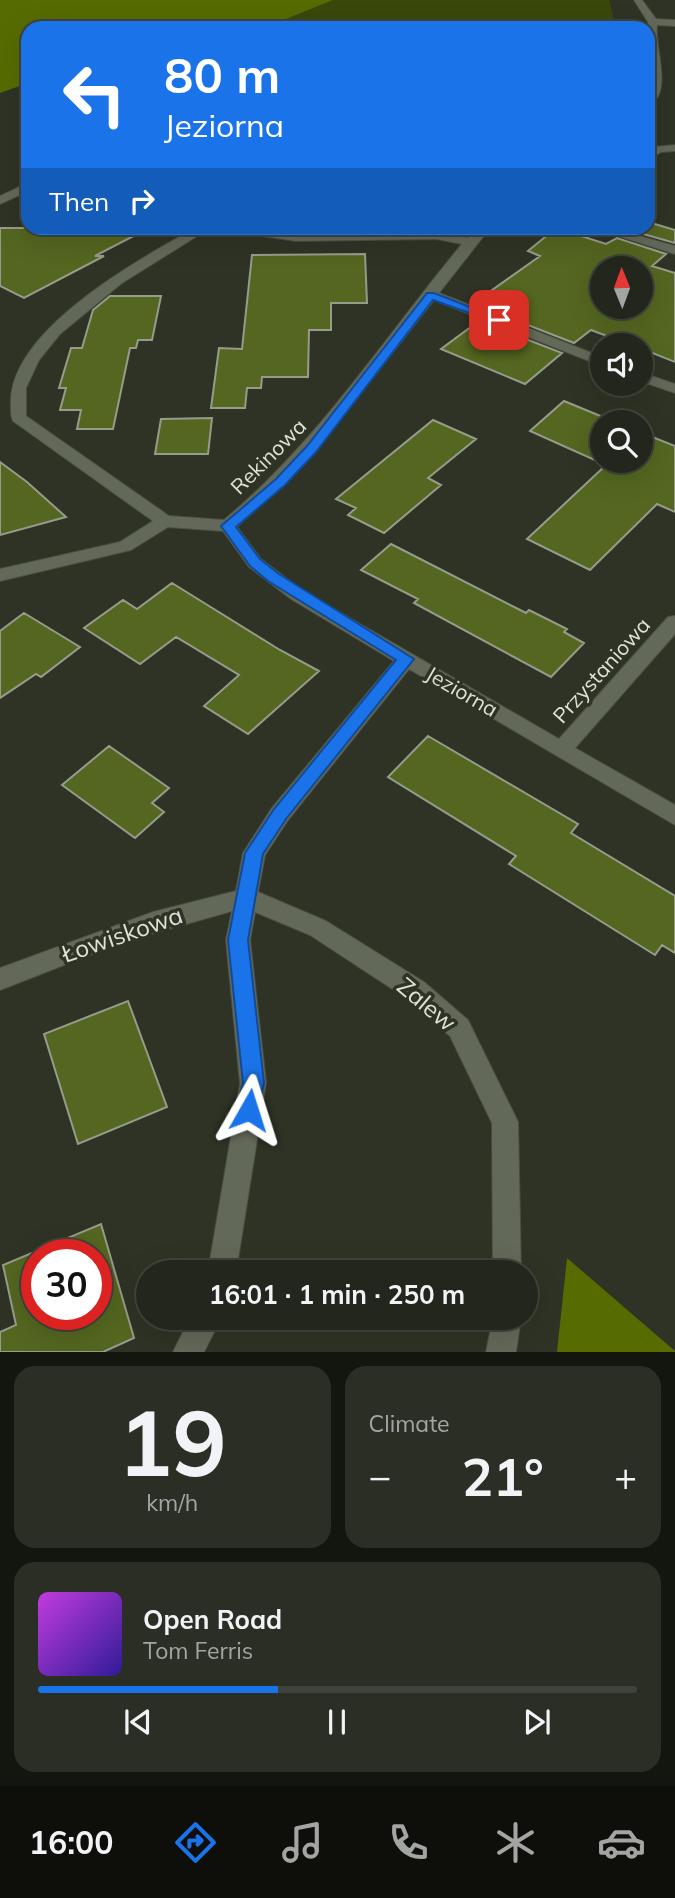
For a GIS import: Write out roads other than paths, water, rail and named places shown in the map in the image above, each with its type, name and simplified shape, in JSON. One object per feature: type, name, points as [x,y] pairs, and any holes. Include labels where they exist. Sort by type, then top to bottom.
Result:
[{"type":"street","points":[[638,0],[652,21]]},
{"type":"street","points":[[655,22],[675,23]]},
{"type":"street","points":[[655,151],[675,148]]},
{"type":"street","points":[[0,200],[21,190]]},
{"type":"street","points":[[0,575],[125,546],[165,521],[18,418],[9,404],[10,382],[17,359],[25,346],[61,312],[192,235]]},
{"type":"street","points":[[282,235],[436,235],[470,242]]},
{"type":"street","name":"Rekinowa","points":[[165,521],[228,526],[281,482],[312,449],[477,235]]},
{"type":"street","points":[[623,235],[675,250]]},
{"type":"street","points":[[430,295],[447,299],[590,357]]},
{"type":"street","points":[[653,381],[675,389]]},
{"type":"street","name":"Jeziorna","points":[[228,526],[255,562],[274,578],[355,630],[675,816]]},
{"type":"street","name":"Przystaniowa","points":[[562,748],[675,622]]},
{"type":"street","points":[[224,1260],[253,1083],[238,940],[254,853],[280,814],[406,659]]},
{"type":"street","name":"Łowiskowa","points":[[0,979],[101,939],[206,905],[247,898]]},
{"type":"street","name":"Zalew","points":[[247,898],[318,928],[415,990],[459,1028],[505,1122],[507,1260]]},
{"type":"street","points":[[188,1352],[200,1330]]},
{"type":"street","points":[[501,1352],[505,1330]]}]
